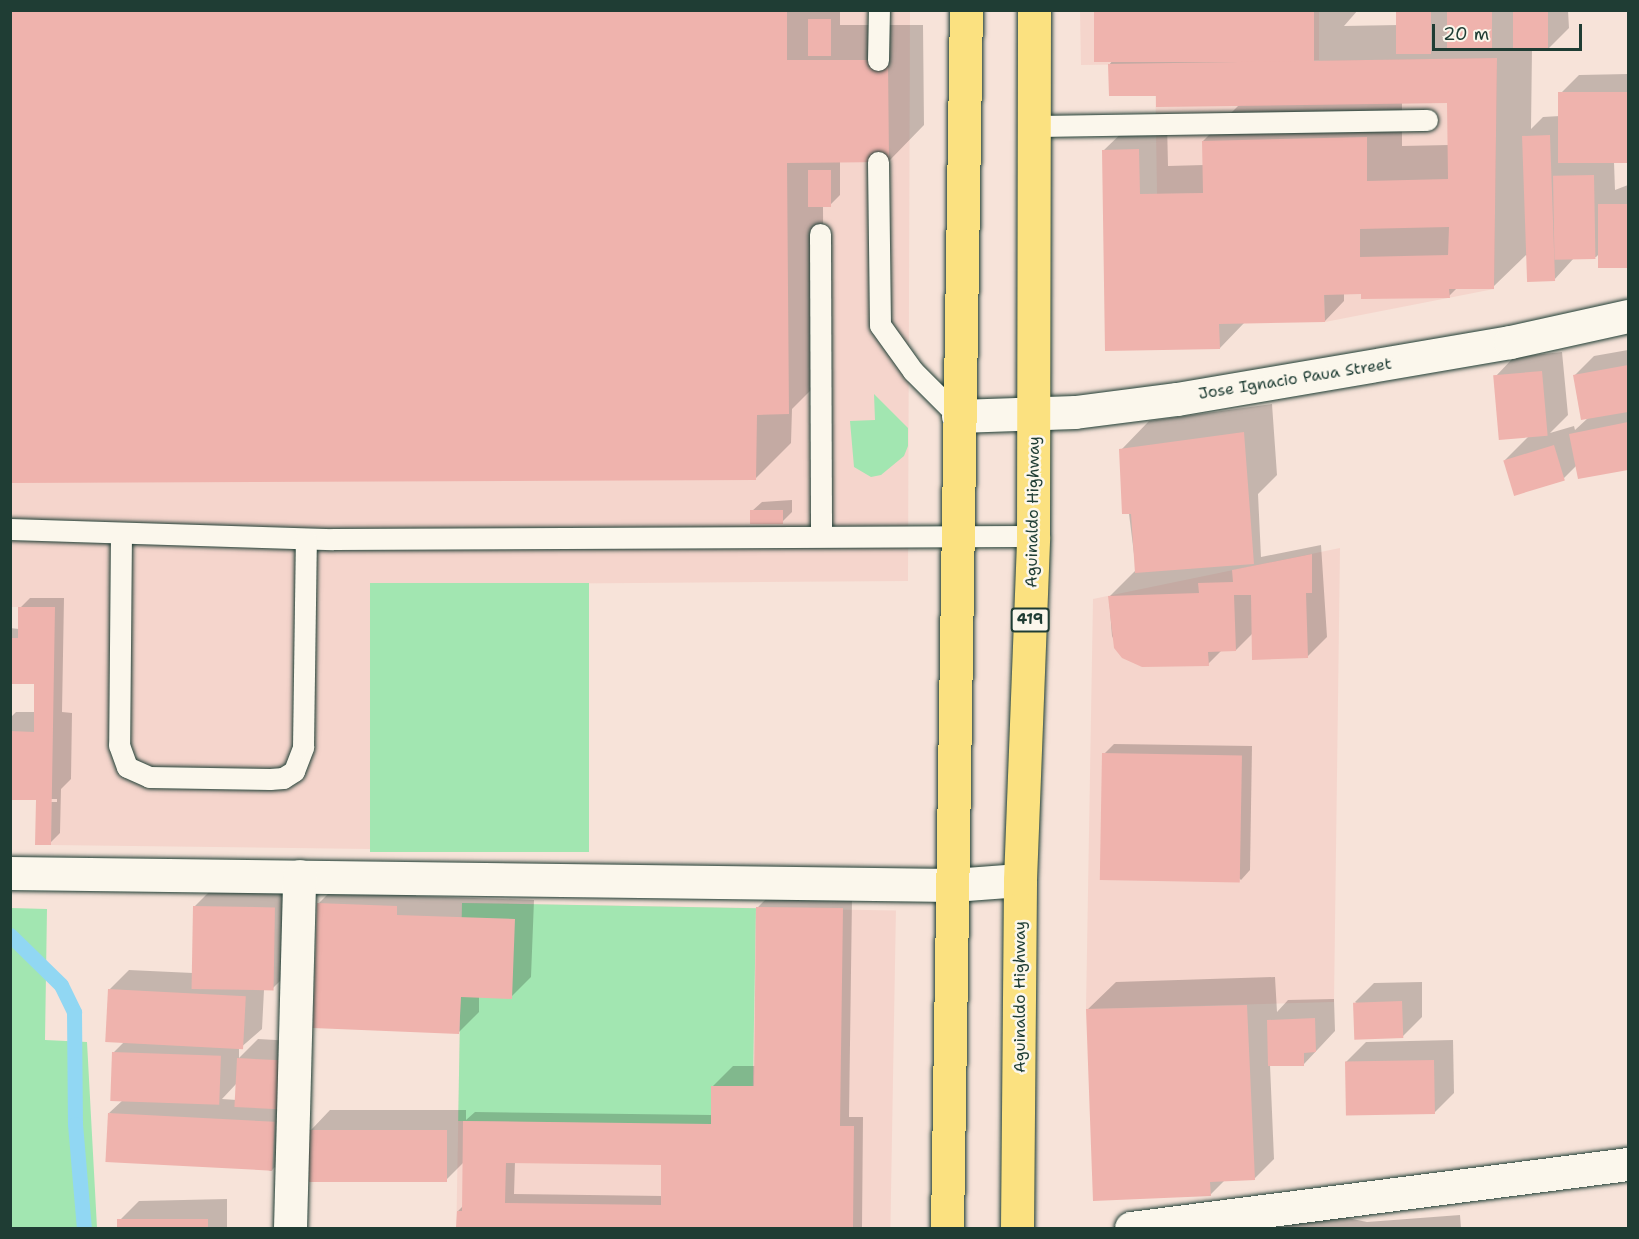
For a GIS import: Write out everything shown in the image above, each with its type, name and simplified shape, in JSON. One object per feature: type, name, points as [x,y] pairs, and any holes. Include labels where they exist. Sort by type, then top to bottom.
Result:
[{"type":"highway","points":[[947,1228],[966,10]]},
{"type":"highway","name":"Aguinaldo Highway","points":[[1017,1228],[1020,880],[1033,536],[1035,415],[1034,10]]},
{"type":"street","name":"Jose Ignacio Paua Street","points":[[958,416],[1035,415],[1326,375],[1510,342],[1629,316]]},
{"type":"street","points":[[10,873],[952,885],[1020,880]]},
{"type":"street","points":[[290,1228],[299,876]]},
{"type":"street","points":[[1131,1228],[1629,1164]]},
{"type":"lane","points":[[878,60],[879,10]]},
{"type":"lane","points":[[1033,126],[1427,120]]},
{"type":"lane","points":[[878,162],[880,325],[913,371],[958,416]]},
{"type":"lane","points":[[820,234],[822,537]]},
{"type":"lane","points":[[10,529],[306,539],[1033,536]]},
{"type":"lane","points":[[121,533],[118,745],[127,766],[149,777],[270,779],[283,778],[294,771],[303,747],[306,539]]},
{"type":"shaded area","points":[[11,11],[910,11],[908,581],[370,585],[371,849],[51,845],[54,607],[11,607]]},
{"type":"shaded area","points":[[1080,11],[1319,11],[1319,60],[1191,63],[1497,58],[1494,289],[1325,322],[1322,191],[1157,194],[1155,64],[1081,65]]},
{"type":"shaded area","points":[[1340,548],[1334,1002],[1086,1009],[1093,599]]},
{"type":"shaded area","points":[[462,903],[896,911],[890,1228],[456,1228]]},
{"type":"green space","points":[[874,394],[908,428],[908,446],[904,456],[881,475],[871,477],[854,467],[850,421],[875,420]]},
{"type":"green space","points":[[370,583],[589,583],[589,852],[370,852]]},
{"type":"green space","points":[[462,903],[756,908],[752,1126],[458,1121]]},
{"type":"green space","points":[[11,908],[47,909],[45,1040],[87,1042],[97,1228],[11,1228]]},
{"type":"building","points":[[10,10],[787,10],[787,60],[888,60],[889,162],[787,163],[789,414],[757,415],[756,480],[10,483]]},
{"type":"building","points":[[1094,10],[1314,10],[1314,62],[1094,62]]},
{"type":"building","points":[[1396,10],[1431,10],[1431,54],[1396,54]]},
{"type":"building","points":[[1447,10],[1492,10],[1492,51],[1447,51]]},
{"type":"building","points":[[1513,10],[1548,10],[1548,51],[1513,51]]},
{"type":"building","points":[[808,19],[831,19],[831,56],[808,56]]},
{"type":"building","points":[[1497,58],[1494,289],[1449,289],[1450,298],[1361,299],[1361,294],[1324,295],[1325,322],[1219,324],[1220,349],[1105,351],[1102,150],[1139,149],[1140,194],[1203,193],[1202,141],[1367,137],[1367,181],[1448,179],[1447,103],[1156,107],[1156,96],[1109,96],[1108,64]],"holes":[[[1449,227],[1448,255],[1360,257],[1360,229]]]},
{"type":"building","points":[[1558,92],[1628,92],[1628,163],[1558,163]]},
{"type":"building","points":[[1550,135],[1555,281],[1527,282],[1522,136]]},
{"type":"building","points":[[808,170],[831,170],[831,207],[808,207]]},
{"type":"building","points":[[1594,175],[1595,259],[1554,260],[1553,176]]},
{"type":"building","points":[[1598,204],[1628,204],[1628,268],[1598,268]]},
{"type":"building","points":[[1628,365],[1628,412],[1581,420],[1573,375]]},
{"type":"building","points":[[1542,371],[1548,436],[1499,440],[1493,375]]},
{"type":"building","points":[[1628,422],[1628,470],[1578,479],[1569,434]]},
{"type":"building","points":[[1244,432],[1254,564],[1135,573],[1131,514],[1122,514],[1119,449]]},
{"type":"building","points":[[1554,445],[1565,480],[1514,496],[1503,460]]},
{"type":"building","points":[[750,510],[783,510],[783,524],[750,524]]},
{"type":"building","points":[[1312,554],[1312,593],[1306,593],[1308,658],[1252,660],[1251,595],[1234,595],[1236,651],[1208,652],[1209,666],[1142,667],[1122,658],[1114,648],[1108,596],[1199,593],[1198,583],[1233,582],[1232,570]]},
{"type":"building","points":[[18,607],[55,607],[51,845],[35,845],[36,800],[10,800],[10,731],[34,732],[34,684],[10,684],[10,638],[18,638]]},
{"type":"building","points":[[1102,753],[1242,755],[1240,882],[1100,880]]},
{"type":"building","points":[[317,903],[397,906],[397,915],[515,919],[512,999],[461,997],[459,1034],[313,1028]]},
{"type":"building","points":[[193,906],[275,907],[274,990],[192,989]]},
{"type":"building","points":[[756,907],[843,908],[840,1126],[854,1126],[853,1228],[456,1228],[457,1211],[462,1211],[463,1121],[711,1124],[711,1086],[754,1086]],"holes":[[[506,1163],[661,1165],[661,1205],[505,1203]]]},
{"type":"building","points":[[108,989],[246,996],[243,1049],[105,1042]]},
{"type":"building","points":[[1402,1001],[1403,1038],[1354,1040],[1353,1003]]},
{"type":"building","points":[[1247,1005],[1255,1180],[1210,1182],[1211,1196],[1093,1201],[1086,1009]]},
{"type":"building","points":[[1315,1018],[1316,1052],[1304,1053],[1304,1066],[1268,1066],[1267,1020]]},
{"type":"building","points":[[112,1052],[221,1056],[219,1105],[110,1101]]},
{"type":"building","points":[[237,1058],[291,1061],[288,1110],[234,1107]]},
{"type":"building","points":[[1434,1060],[1435,1114],[1346,1116],[1345,1062]]},
{"type":"building","points":[[108,1113],[275,1122],[272,1171],[105,1162]]},
{"type":"building","points":[[309,1130],[447,1130],[447,1182],[309,1182]]},
{"type":"building","points":[[117,1219],[208,1219],[208,1228],[117,1228]]},
{"type":"waterway","points":[[10,935],[61,985],[74,1012],[75,1124],[84,1228]]}]
